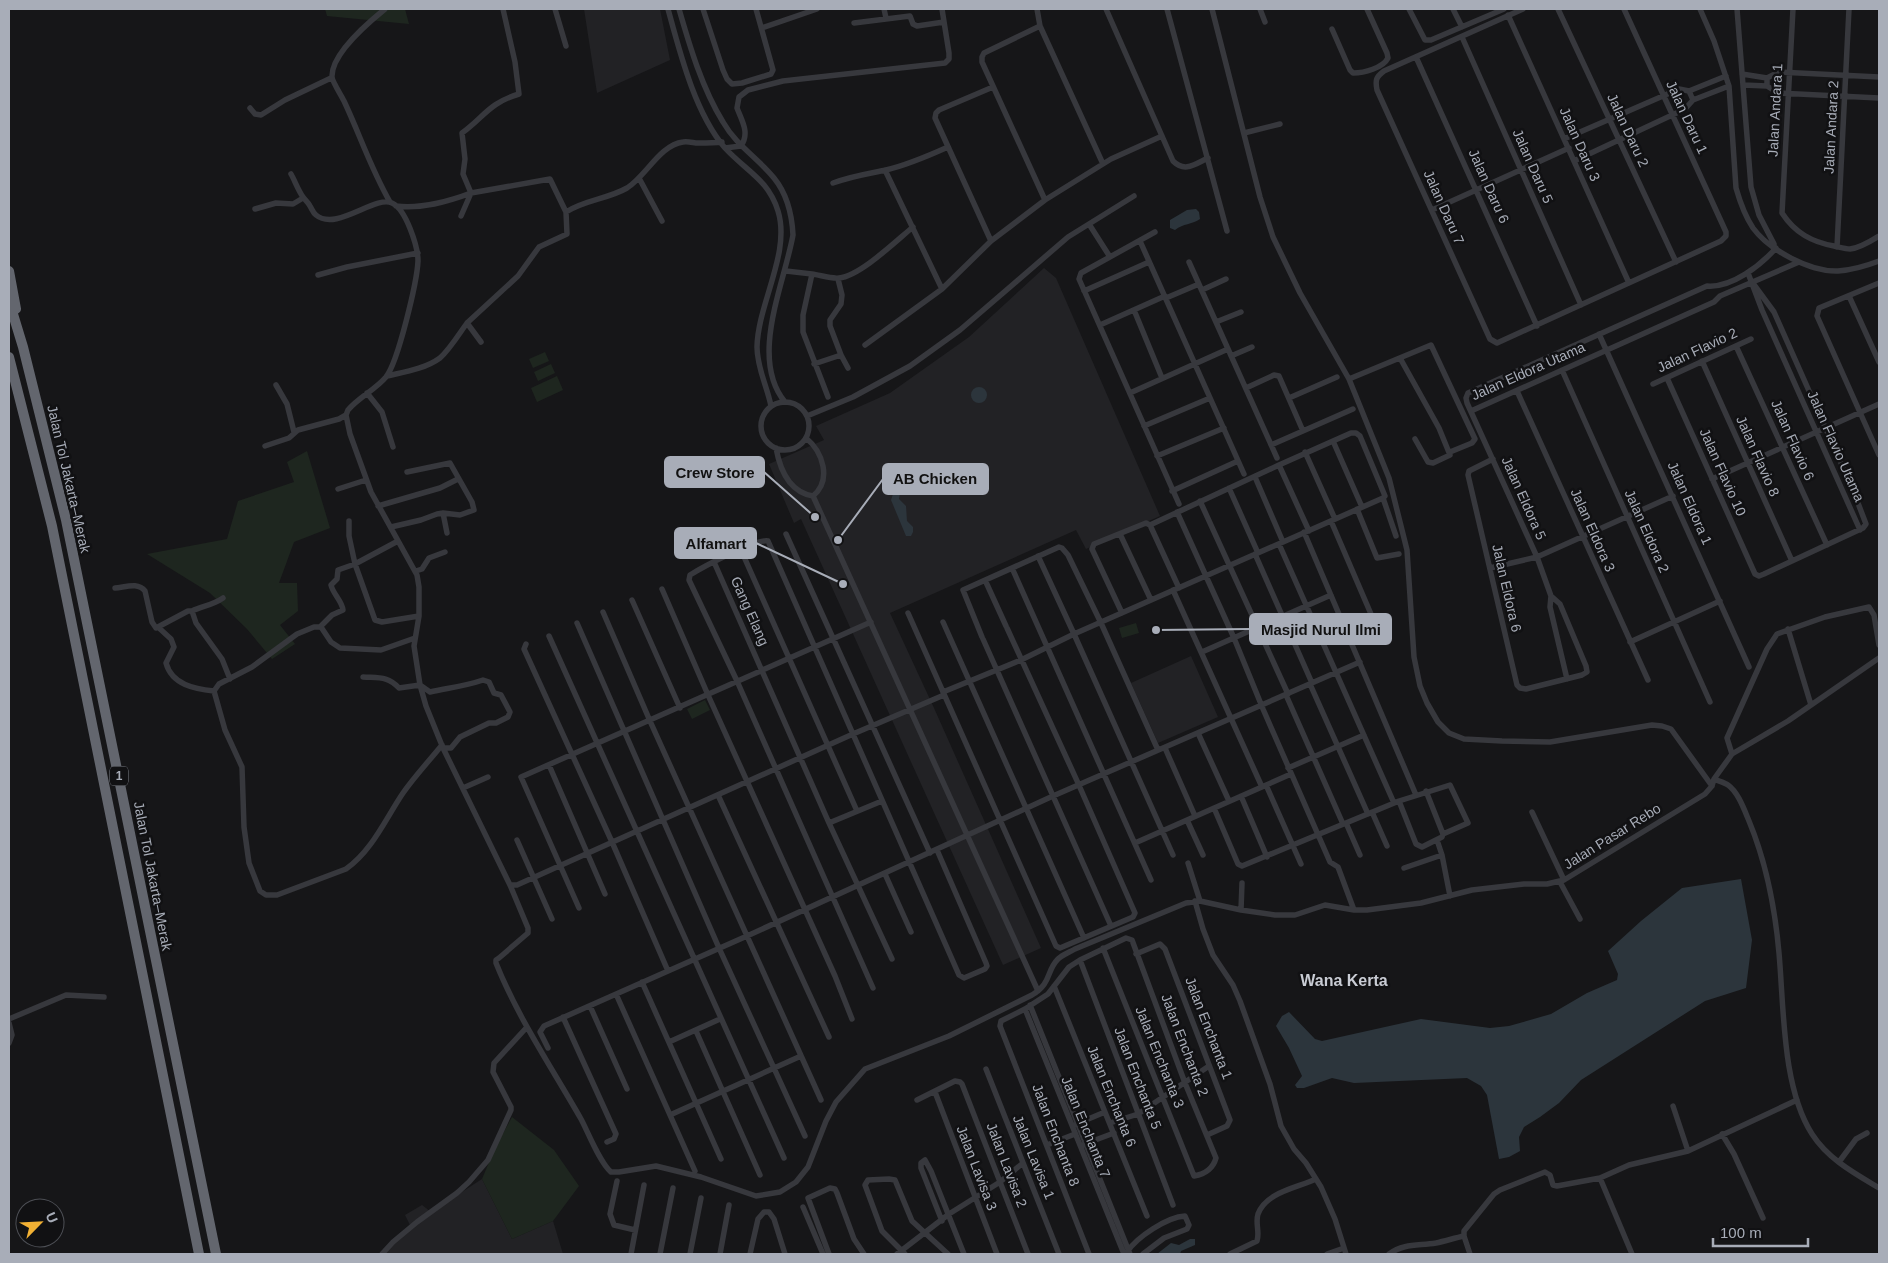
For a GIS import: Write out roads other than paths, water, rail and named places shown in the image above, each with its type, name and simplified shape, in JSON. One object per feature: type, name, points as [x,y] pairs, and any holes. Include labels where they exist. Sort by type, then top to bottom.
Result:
[{"type":"highway","points":[[9,271],[23,347]]},
{"type":"highway","name":"Jalan Tol Jakarta–Merak","points":[[9,301],[23,347],[66,520],[216,1254]]},
{"type":"highway","name":"Jalan Tol Jakarta–Merak","points":[[9,357],[52,526],[199,1254]]},
{"type":"street","points":[[294,432],[339,419],[346,415],[351,406],[387,376],[396,356],[414,287],[418,266],[418,253],[411,230],[374,173],[342,95],[332,78],[334,66],[343,52],[366,26],[386,9]]},
{"type":"street","points":[[472,193],[462,171],[465,159],[462,133],[475,124],[484,112],[503,99],[519,94],[515,62],[503,9]]},
{"type":"street","points":[[555,9],[566,46]]},
{"type":"street","points":[[668,9],[681,59],[711,127],[723,145],[766,186],[773,198],[781,227],[782,238],[761,317],[757,347],[758,364],[771,406]]},
{"type":"street","points":[[679,9],[692,54],[722,122],[741,146],[774,178],[788,205],[793,235],[768,347],[768,361],[774,383],[785,402]]},
{"type":"street","points":[[703,9],[723,70],[727,79],[732,84],[742,83],[771,74],[773,64],[756,9]]},
{"type":"street","points":[[762,28],[801,11],[817,9]]},
{"type":"street","points":[[884,9],[886,18]]},
{"type":"street","points":[[741,146],[745,131],[742,119],[736,108],[739,97],[748,90],[802,78],[945,63],[949,60],[950,53],[942,9]]},
{"type":"street","points":[[1036,9],[1040,26],[1103,164]]},
{"type":"street","points":[[1106,9],[1173,161],[1179,167],[1184,168],[1208,158]]},
{"type":"street","points":[[1167,9],[1227,231]]},
{"type":"street","points":[[1212,9],[1260,197],[1284,262],[1349,379],[1389,478],[1407,550],[1414,657],[1420,686],[1427,703],[1438,722],[1448,733],[1464,739],[1502,742],[1550,742],[1652,725],[1662,726],[1671,729],[1713,783],[1728,785],[1736,795],[1759,845],[1767,876],[1779,950],[1792,1080],[1805,1122],[1823,1150],[1879,1188]]},
{"type":"street","points":[[1260,9],[1266,22]]},
{"type":"street","points":[[1332,29],[1353,73],[1361,73],[1386,63],[1388,58],[1367,9]]},
{"type":"street","points":[[1410,9],[1425,40],[1439,38],[1500,9]]},
{"type":"street","points":[[1453,9],[1462,28]]},
{"type":"street","points":[[1416,57],[1523,9]]},
{"type":"street","name":"Jalan Daru 2","points":[[1558,9],[1676,262]]},
{"type":"street","name":"Jalan Daru 1","points":[[1624,9],[1726,232],[1726,236],[1721,241],[1676,262]]},
{"type":"street","points":[[1700,9],[1714,41],[1729,86],[1736,188],[1741,204],[1753,227],[1759,235],[1798,262],[1820,269],[1837,271],[1860,268],[1879,261]]},
{"type":"street","points":[[1737,9],[1751,187],[1759,215],[1776,248]]},
{"type":"street","name":"Jalan Andara 1","points":[[1793,9],[1782,213],[1797,231],[1808,238],[1837,246]]},
{"type":"street","name":"Jalan Andara 2","points":[[1837,246],[1849,9]]},
{"type":"street","name":"Jalan Daru 3","points":[[1508,15],[1629,283]]},
{"type":"street","points":[[854,23],[910,16],[913,24],[918,26],[944,22]]},
{"type":"street","points":[[1040,26],[984,53],[982,62],[1045,200]]},
{"type":"street","name":"Jalan Daru 5","points":[[1462,37],[1581,305]]},
{"type":"street","name":"Jalan Daru 7","points":[[1416,57],[1377,76],[1375,81],[1377,90],[1493,342],[1497,343],[1537,326]]},
{"type":"street","name":"Jalan Daru 6","points":[[1416,57],[1537,326]]},
{"type":"street","points":[[1742,74],[1767,78],[1780,72],[1879,77]]},
{"type":"street","points":[[1564,139],[1679,89],[1690,91],[1726,76]]},
{"type":"street","points":[[250,108],[255,114],[261,115],[285,100],[332,78]]},
{"type":"street","points":[[1767,78],[1767,86]]},
{"type":"street","points":[[1743,85],[1767,86],[1778,93],[1879,98]]},
{"type":"street","points":[[1574,160],[1685,109],[1693,100],[1729,86]]},
{"type":"street","points":[[991,241],[935,118],[939,110],[993,87]]},
{"type":"street","points":[[1690,91],[1693,100]]},
{"type":"street","points":[[1244,133],[1280,124]]},
{"type":"street","points":[[865,345],[942,289],[991,241],[1045,200],[1103,164],[1162,136]]},
{"type":"street","points":[[566,212],[574,207],[615,194],[627,188],[640,178],[662,152],[683,142],[741,146]]},
{"type":"street","points":[[833,183],[924,158],[948,147]]},
{"type":"street","points":[[1432,210],[1568,148]]},
{"type":"street","points":[[885,170],[942,289]]},
{"type":"street","points":[[290,174],[303,198],[317,216],[330,219],[351,215],[382,202],[407,207],[440,203],[472,193],[550,179],[566,212],[567,234],[539,247],[518,276],[467,323],[444,354],[436,360],[408,372],[387,376]]},
{"type":"street","points":[[640,178],[662,221]]},
{"type":"street","points":[[461,216],[472,193]]},
{"type":"street","points":[[807,416],[853,397],[910,366],[960,330],[1068,237],[1134,196]]},
{"type":"street","points":[[255,209],[276,203],[293,204],[303,198]]},
{"type":"street","points":[[1088,224],[1110,257]]},
{"type":"street","points":[[786,271],[838,278],[860,270],[913,227]]},
{"type":"street","points":[[1155,232],[1081,273],[1079,279],[1179,504]]},
{"type":"street","points":[[1837,246],[1850,249],[1879,236]]},
{"type":"street","points":[[1140,241],[1244,474]]},
{"type":"street","name":"Jalan Eldora Utama","points":[[1776,248],[1759,266],[1748,273],[1716,286],[1707,286],[1468,393],[1466,398],[1471,411],[1714,302],[1720,296],[1798,262]]},
{"type":"street","points":[[318,275],[347,267],[418,253]]},
{"type":"street","points":[[1084,291],[1149,262]]},
{"type":"street","points":[[1189,262],[1271,445],[1331,595],[1416,795]]},
{"type":"street","points":[[1537,326],[1676,262]]},
{"type":"street","points":[[1748,273],[1752,282]]},
{"type":"street","points":[[812,274],[804,315],[803,332],[828,396]]},
{"type":"street","points":[[838,278],[842,295],[841,304],[830,320],[830,326],[848,368]]},
{"type":"street","points":[[1100,325],[1166,297],[1226,279]]},
{"type":"street","name":"Jalan Flavio Utama","points":[[1752,282],[1774,312],[1825,428],[1866,524],[1860,530],[1762,310],[1752,282]]},
{"type":"street","points":[[1879,283],[1819,308],[1817,316],[1879,455]]},
{"type":"street","points":[[1716,286],[1720,296]]},
{"type":"street","points":[[1850,296],[1879,362]]},
{"type":"street","points":[[1134,310],[1162,378]]},
{"type":"street","points":[[1216,322],[1241,312]]},
{"type":"street","points":[[467,323],[481,342]]},
{"type":"street","name":"Jalan Eldora 1","points":[[1599,334],[1749,667]]},
{"type":"street","name":"Jalan Flavio 2","points":[[1653,384],[1751,339]]},
{"type":"street","points":[[1349,379],[1431,345],[1475,439],[1472,443],[1450,452],[1450,455],[1430,463],[1415,439]]},
{"type":"street","name":"Jalan Flavio 6","points":[[1736,346],[1827,545]]},
{"type":"street","points":[[1232,356],[1252,347]]},
{"type":"street","points":[[1130,393],[1228,349]]},
{"type":"street","points":[[814,364],[841,355]]},
{"type":"street","points":[[1400,358],[1439,428],[1450,452]]},
{"type":"street","name":"Jalan Flavio 8","points":[[1702,361],[1792,561]]},
{"type":"street","name":"Jalan Eldora 2","points":[[1562,370],[1710,702]]},
{"type":"street","points":[[1246,388],[1276,375],[1280,378],[1303,431]]},
{"type":"street","points":[[1289,398],[1337,378]]},
{"type":"street","name":"Jalan Flavio 10","points":[[1666,378],[1756,574],[1759,576],[1792,561]]},
{"type":"street","points":[[265,446],[292,437],[294,432],[287,404],[276,385]]},
{"type":"street","name":"Jalan Eldora 3","points":[[1517,391],[1648,680]]},
{"type":"street","points":[[368,393],[382,412],[393,447]]},
{"type":"street","points":[[1144,426],[1210,398]]},
{"type":"street","points":[[785,402],[798,406],[807,416],[809,427],[806,438],[796,447],[783,450],[776,448],[767,441],[761,430],[762,416],[771,406],[785,402]]},
{"type":"street","points":[[1712,479],[1879,404]]},
{"type":"street","points":[[1271,445],[1353,409]]},
{"type":"street","name":"Jalan Eldora 5","points":[[1471,411],[1537,557],[1552,596],[1560,604],[1586,666],[1586,672],[1582,675],[1567,679],[1550,607],[1552,596]]},
{"type":"street","points":[[346,415],[366,480],[378,506],[416,571],[419,587],[419,616],[414,646],[420,685],[426,706],[442,746],[510,885],[529,930],[524,937],[496,962],[527,1027],[609,1171],[614,1173],[656,1166],[701,1177],[758,1196],[780,1192],[791,1186],[801,1176],[814,1156],[826,1121],[836,1102],[865,1069],[949,1036],[1038,992],[1043,987],[1058,959],[1063,955],[1186,903],[1198,901]]},
{"type":"street","points":[[1157,456],[1224,428]]},
{"type":"street","points":[[1122,613],[1092,549],[1094,544],[1146,523],[1150,525],[1255,477],[1278,462],[1351,433],[1356,433],[1360,436],[1384,493],[1383,498],[1396,536]]},
{"type":"street","points":[[806,438],[816,448],[823,463],[823,479],[820,488],[813,496]]},
{"type":"street","points":[[1333,440],[1360,508],[1377,558],[1399,554]]},
{"type":"street","points":[[776,448],[783,474],[794,488],[804,495],[813,496]]},
{"type":"street","points":[[1305,452],[1383,642]]},
{"type":"street","name":"Jalan Eldora 6","points":[[1493,459],[1468,471],[1468,475],[1517,685],[1520,688],[1526,689],[1567,679]]},
{"type":"street","points":[[1172,491],[1238,461]]},
{"type":"street","points":[[392,527],[443,512],[460,515],[474,510],[472,502],[450,463],[407,472]]},
{"type":"street","points":[[1214,808],[1238,864],[1242,866],[1396,802],[1450,785],[1468,823],[1443,834],[1442,837],[1422,847],[1416,844],[1396,802],[1364,735],[1307,606],[1255,477]]},
{"type":"street","points":[[378,506],[440,488],[458,479]]},
{"type":"street","points":[[338,489],[366,480]]},
{"type":"street","points":[[1229,488],[1338,746],[1387,846]]},
{"type":"street","points":[[813,496],[1038,992]]},
{"type":"street","points":[[1490,568],[1537,557],[1673,496]]},
{"type":"street","points":[[510,885],[517,885],[747,781],[911,710],[1074,634],[1383,498]]},
{"type":"street","points":[[1200,502],[1258,628],[1313,757],[1360,855]]},
{"type":"street","points":[[443,512],[447,533]]},
{"type":"street","points":[[1177,512],[1234,638],[1288,768],[1330,862],[1338,867],[1354,910]]},
{"type":"street","points":[[349,521],[349,536],[355,564],[376,620],[382,622],[419,616]]},
{"type":"street","points":[[1150,525],[1202,652],[1301,864]]},
{"type":"street","points":[[1792,561],[1860,530]]},
{"type":"street","points":[[786,534],[930,853]]},
{"type":"street","points":[[1120,534],[1151,600]]},
{"type":"street","points":[[214,691],[220,684],[252,667],[297,634],[320,626],[332,615],[343,610],[342,605],[334,595],[331,585],[336,579],[336,572],[398,541]]},
{"type":"street","points":[[873,988],[737,681],[689,578],[691,574],[759,541],[768,541],[960,976],[964,978],[985,969],[987,966],[937,850]]},
{"type":"street","points":[[1111,926],[963,593],[965,589],[1058,547],[1064,549],[1101,623],[1158,750]]},
{"type":"street","points":[[741,550],[857,811]]},
{"type":"street","points":[[416,571],[421,570],[429,558],[445,552]]},
{"type":"street","points":[[1038,556],[1173,855]]},
{"type":"street","name":"Gang Elang","points":[[714,562],[829,824],[892,959]]},
{"type":"street","points":[[1012,568],[1151,880]]},
{"type":"street","points":[[908,613],[1056,946],[1062,947],[1133,918],[1135,914],[1079,785],[985,580]]},
{"type":"street","points":[[115,588],[138,586],[143,588],[152,622],[173,643],[174,651],[166,663],[174,676],[186,685],[214,691]]},
{"type":"street","points":[[662,589],[708,695],[836,976],[852,1019]]},
{"type":"street","points":[[1202,652],[1331,595]]},
{"type":"street","points":[[158,628],[188,611],[213,605],[224,598]]},
{"type":"street","points":[[632,600],[680,708]]},
{"type":"street","points":[[1630,642],[1720,601]]},
{"type":"street","points":[[1879,645],[1874,615],[1869,607],[1826,617],[1776,634],[1770,643],[1727,738],[1732,754],[1746,748],[1879,658]]},
{"type":"street","points":[[192,611],[197,625],[222,659],[230,679]]},
{"type":"street","points":[[603,612],[650,721],[821,1100]]},
{"type":"street","points":[[579,908],[521,780],[523,776],[624,733],[762,669],[870,622]]},
{"type":"street","points":[[944,622],[1084,938]]},
{"type":"street","points":[[577,623],[624,733],[805,1136]]},
{"type":"street","points":[[320,626],[334,644],[340,648],[381,650],[415,638]]},
{"type":"street","points":[[1788,629],[1811,704]]},
{"type":"street","points":[[549,636],[784,1158]]},
{"type":"street","points":[[526,644],[524,649],[612,842],[668,971]]},
{"type":"street","points":[[548,1048],[541,1034],[542,1028],[563,1017],[885,874],[1104,773],[1360,662]]},
{"type":"street","points":[[363,677],[388,679],[399,688],[420,685],[430,692],[458,685],[467,686],[487,680],[494,693],[501,695],[510,712],[508,717],[496,724],[489,723],[460,737],[451,748],[442,746]]},
{"type":"street","points":[[214,691],[225,730],[242,767],[244,827],[249,862],[258,887],[266,895],[282,893],[346,869],[355,863],[405,790],[442,746]]},
{"type":"street","points":[[1198,733],[1229,801]]},
{"type":"street","points":[[1288,768],[1364,735]]},
{"type":"street","points":[[1165,748],[1195,816]]},
{"type":"street","name":"Jalan Pasar Rebo","points":[[1198,901],[1275,915],[1300,915],[1326,905],[1354,910],[1376,909],[1450,896],[1472,890],[1562,881],[1705,794],[1732,754]]},
{"type":"street","points":[[549,765],[586,854],[605,894]]},
{"type":"street","points":[[1135,843],[1291,774]]},
{"type":"street","points":[[463,788],[488,777]]},
{"type":"street","points":[[1426,792],[1443,834]]},
{"type":"street","points":[[718,795],[775,923],[829,1037]]},
{"type":"street","points":[[1241,796],[1267,857]]},
{"type":"street","points":[[829,824],[882,801]]},
{"type":"street","points":[[1532,812],[1580,919]]},
{"type":"street","points":[[1187,820],[1203,855]]},
{"type":"street","points":[[517,840],[552,919]]},
{"type":"street","points":[[1437,840],[1450,896]]},
{"type":"street","points":[[1404,868],[1442,855]]},
{"type":"street","points":[[1188,863],[1203,929],[1213,955],[1233,985],[1240,1002],[1270,1084],[1282,1130],[1316,1178],[1335,1219],[1345,1251],[1327,1254]]},
{"type":"street","points":[[885,874],[911,932]]},
{"type":"street","points":[[1241,910],[1242,883]]},
{"type":"street","name":"Jalan Enchanta 2","points":[[1103,948],[1126,938],[1132,940],[1185,1083],[1216,1158]]},
{"type":"street","name":"Jalan Enchanta 1","points":[[1136,954],[1156,945],[1164,946],[1230,1120],[1227,1126],[1207,1135]]},
{"type":"street","points":[[1027,1007],[1048,994],[1069,967],[1103,948]]},
{"type":"street","name":"Jalan Enchanta 3","points":[[1103,948],[1194,1176],[1208,1171],[1214,1165],[1216,1158]]},
{"type":"street","name":"Jalan Enchanta 5","points":[[1080,960],[1173,1205]]},
{"type":"street","points":[[642,982],[721,1159]]},
{"type":"street","name":"Jalan Enchanta 6","points":[[1054,986],[1147,1216]]},
{"type":"street","points":[[616,994],[695,1171]]},
{"type":"street","points":[[9,1042],[12,1035],[9,1021],[66,995],[104,997]]},
{"type":"street","points":[[590,1006],[627,1089]]},
{"type":"street","name":"Jalan Enchanta 8","points":[[1027,1007],[1001,1021],[1000,1024],[1089,1254]]},
{"type":"street","name":"Jalan Enchanta 7","points":[[1027,1007],[1127,1253]]},
{"type":"street","points":[[563,1017],[616,1134],[614,1139],[607,1142]]},
{"type":"street","points":[[669,1042],[720,1019]]},
{"type":"street","points":[[382,1254],[425,1215],[461,1190],[488,1160],[511,1108],[493,1072],[494,1063],[527,1027]]},
{"type":"street","points":[[696,1031],[760,1175]]},
{"type":"street","points":[[670,1115],[801,1056]]},
{"type":"street","points":[[1110,1124],[1138,1114],[1210,1066]]},
{"type":"street","name":"Jalan Lavisa 1","points":[[986,1068],[1059,1254]]},
{"type":"street","name":"Jalan Lavisa 2","points":[[935,1092],[955,1081],[962,1084],[1028,1254]]},
{"type":"street","points":[[917,1100],[935,1092]]},
{"type":"street","name":"Jalan Lavisa 3","points":[[935,1092],[997,1254]]},
{"type":"street","points":[[1470,1254],[1464,1236],[1466,1229],[1494,1194],[1500,1190],[1545,1172],[1550,1175],[1553,1185],[1557,1186],[1600,1178],[1629,1165],[1688,1151],[1797,1100]]},
{"type":"street","points":[[1673,1106],[1688,1151]]},
{"type":"street","points":[[1075,1124],[1105,1112]]},
{"type":"street","name":"Jalan Enchanta 7","points":[[1075,1124],[1076,1134],[1083,1145]]},
{"type":"street","points":[[1083,1145],[1114,1133]]},
{"type":"street","points":[[1839,1162],[1856,1139],[1867,1133]]},
{"type":"street","points":[[1047,1145],[1076,1134]]},
{"type":"street","points":[[1722,1134],[1734,1154],[1763,1218]]},
{"type":"street","points":[[942,1221],[920,1163],[922,1162],[926,1161],[928,1164],[964,1254]]},
{"type":"street","points":[[948,1254],[924,1232],[910,1219],[895,1180],[889,1178],[873,1179],[865,1183],[882,1231],[901,1253],[924,1232],[1000,1182],[1023,1163]]},
{"type":"street","points":[[1230,1254],[1240,1251],[1257,1241],[1259,1235],[1257,1217],[1261,1207],[1270,1198],[1316,1178]]},
{"type":"street","points":[[1600,1178],[1632,1254]]},
{"type":"street","points":[[617,1181],[610,1214],[614,1225],[635,1230]]},
{"type":"street","points":[[631,1254],[644,1185]]},
{"type":"street","points":[[660,1254],[673,1188]]},
{"type":"street","points":[[829,1254],[808,1200],[809,1197],[830,1188],[835,1189],[856,1244],[864,1254]]},
{"type":"street","points":[[690,1254],[701,1198]]},
{"type":"street","points":[[720,1254],[729,1205]]},
{"type":"street","points":[[803,1208],[822,1254]]},
{"type":"street","points":[[750,1254],[758,1219],[764,1212],[769,1212],[774,1219],[784,1253]]},
{"type":"street","points":[[1127,1253],[1142,1236],[1159,1226],[1185,1216],[1189,1225],[1187,1228],[1164,1238],[1143,1254]]},
{"type":"street","points":[[1390,1254],[1398,1248],[1408,1245],[1435,1243],[1464,1236]]},
{"type":"place","name":"Crew Store","points":[[815,517]]},
{"type":"place","name":"AB Chicken","points":[[838,540]]},
{"type":"place","name":"Alfamart","points":[[843,584]]},
{"type":"place","name":"Masjid Nurul Ilmi","points":[[1156,630]]},
{"type":"district","name":"Wana Kerta","points":[[1344,980]]}]
